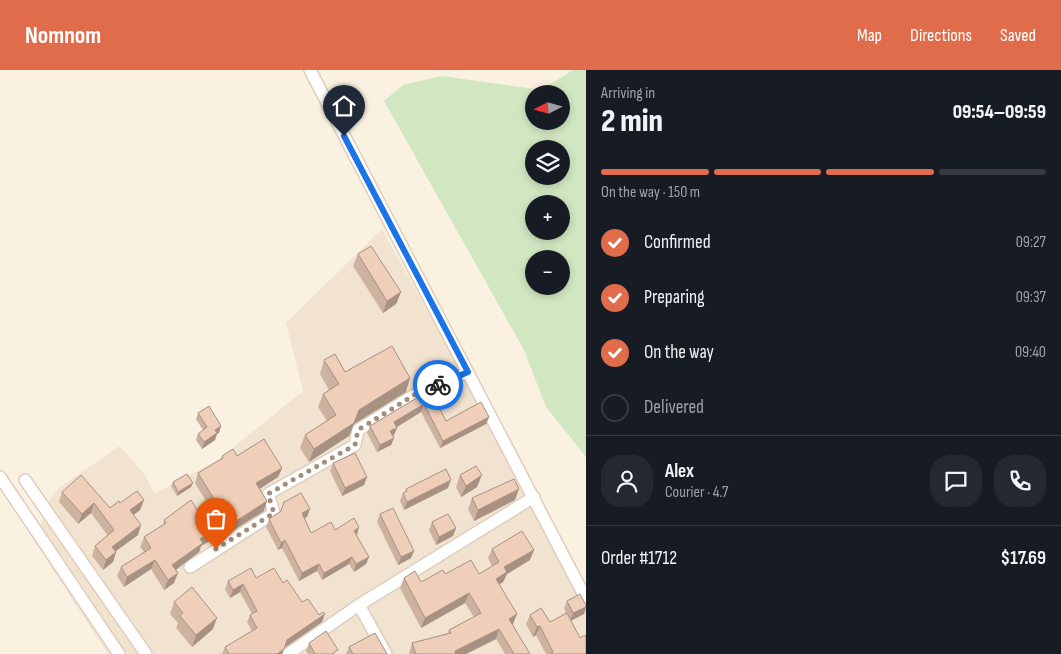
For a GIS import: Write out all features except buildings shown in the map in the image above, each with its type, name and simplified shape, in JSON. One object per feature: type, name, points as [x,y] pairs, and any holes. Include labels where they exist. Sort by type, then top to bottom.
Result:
[{"type":"street","points":[[310,70],[586,599]]},
{"type":"street","points":[[190,567],[274,513],[268,494],[355,445],[358,430],[416,394],[468,372]]},
{"type":"street","points":[[0,477],[119,654]]},
{"type":"street","points":[[25,480],[146,654]]},
{"type":"street","points":[[288,654],[359,605],[534,497]]},
{"type":"street","points":[[359,605],[386,654]]},
{"type":"shaded area","points":[[382,229],[586,596],[586,654],[108,654],[33,539],[39,530],[50,498],[60,487],[120,446],[144,474],[155,494],[219,459],[303,391],[286,323]]},
{"type":"green space","points":[[573,70],[586,70],[586,457],[546,407],[524,350],[384,101],[403,85],[442,76],[525,88],[525,130],[570,130],[570,85],[549,85]]},
{"type":"way so far","points":[[216,549],[274,513],[268,494],[355,445],[358,430],[416,394],[438,385]]},
{"type":"route","points":[[344,136],[468,372],[438,385]]}]
